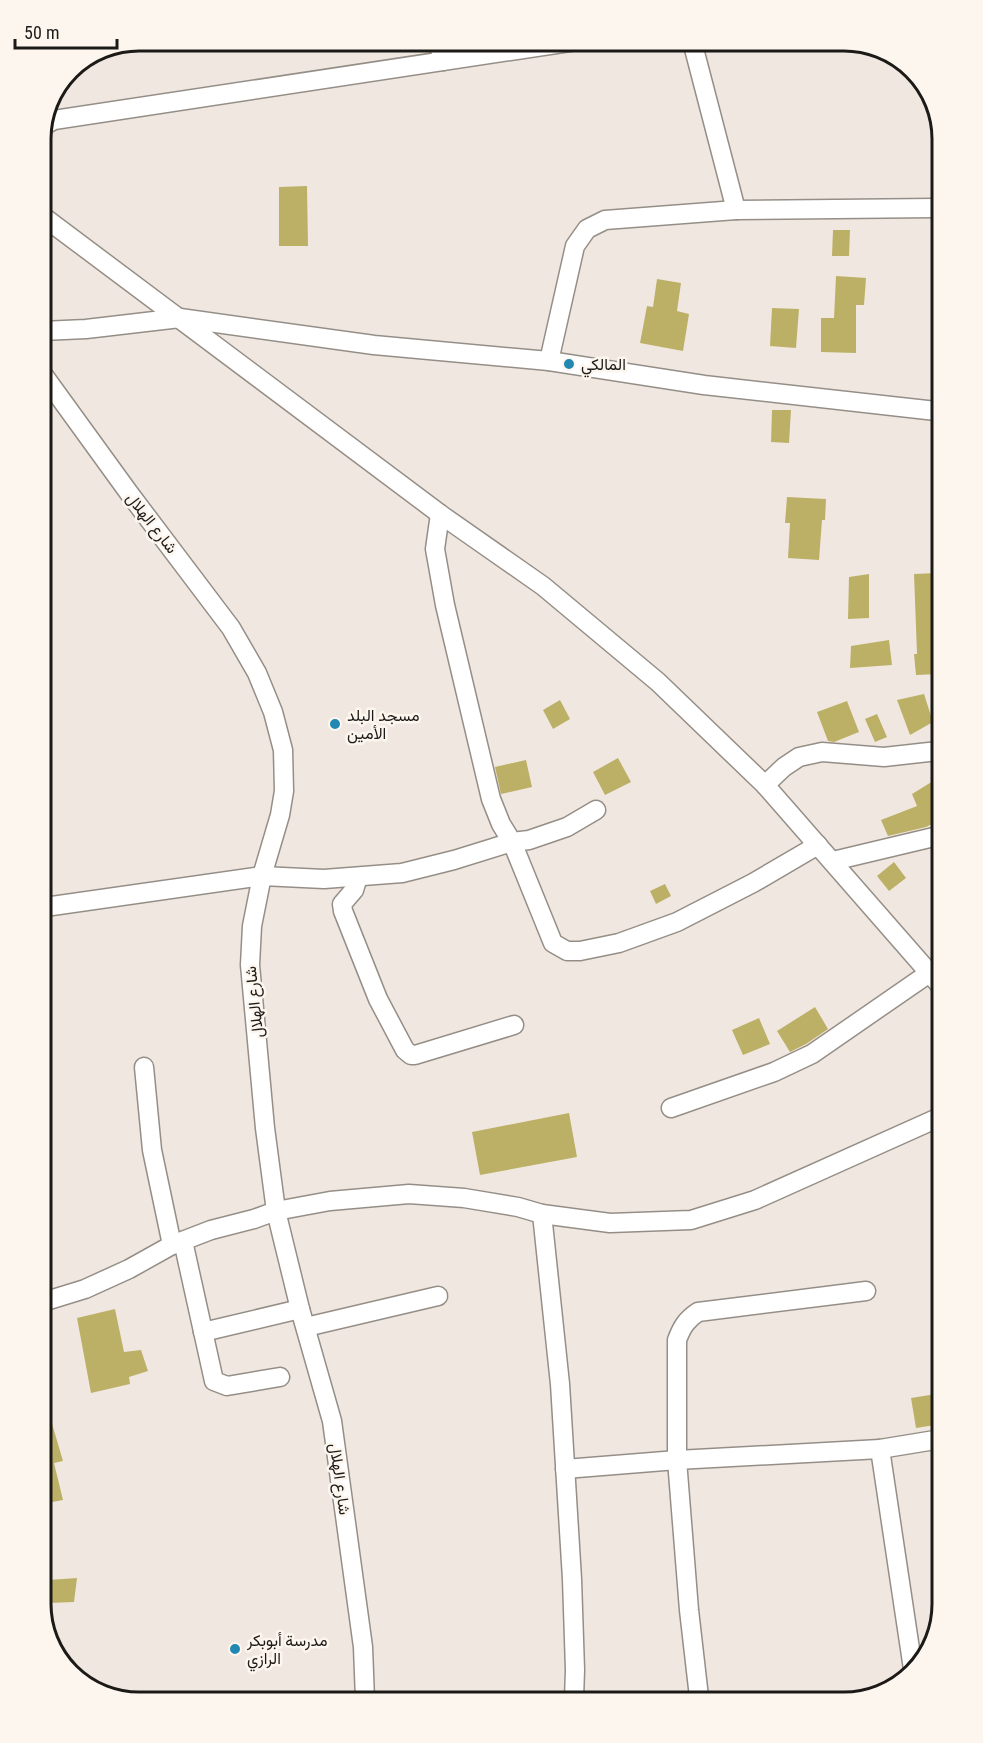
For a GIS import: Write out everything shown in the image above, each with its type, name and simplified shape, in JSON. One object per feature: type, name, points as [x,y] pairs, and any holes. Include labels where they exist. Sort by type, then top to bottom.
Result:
[{"type":"street","points":[[440,51],[443,61]]},
{"type":"street","points":[[54,120],[510,51]]},
{"type":"street","points":[[696,51],[736,210]]},
{"type":"street","points":[[549,361],[575,246],[587,229],[605,220],[736,210],[932,208]]},
{"type":"street","points":[[51,222],[440,514],[551,593],[658,682],[765,785],[932,970]]},
{"type":"street","points":[[51,330],[130,325],[180,318],[374,345],[549,361],[704,385],[932,411]]},
{"type":"street","name":"شارع الهلال","points":[[51,385],[231,628],[257,673],[273,712],[283,750],[284,791],[280,815],[261,876],[252,926],[250,964],[276,1211],[300,1309],[332,1421],[363,1647],[365,1692]]},
{"type":"street","points":[[440,514],[435,549],[445,605],[491,799],[501,824],[512,842],[554,943],[567,951],[580,951],[619,943],[677,922],[753,883],[818,844]]},
{"type":"street","points":[[765,785],[784,767],[799,757],[822,752],[884,757],[932,752]]},
{"type":"street","points":[[51,906],[261,876],[324,879],[402,873],[512,842],[529,840],[567,827],[596,810]]},
{"type":"street","points":[[833,861],[932,838]]},
{"type":"street","points":[[358,877],[354,890],[342,904],[343,911],[378,999],[405,1050],[415,1055],[514,1025]]},
{"type":"street","points":[[671,1108],[774,1072],[812,1054],[932,977]]},
{"type":"street","points":[[144,1067],[152,1150],[204,1332],[214,1382],[227,1386],[280,1377]]},
{"type":"street","points":[[51,1300],[86,1289],[177,1243],[211,1230],[276,1211],[330,1200],[409,1194],[464,1198],[518,1207],[542,1214],[610,1223],[691,1220],[755,1200],[932,1121]]},
{"type":"street","points":[[542,1214],[561,1384],[572,1579],[574,1692]]},
{"type":"street","points":[[698,1692],[689,1610],[677,1460],[677,1340],[681,1328],[687,1319],[698,1312],[866,1291]]},
{"type":"street","points":[[306,1327],[438,1296]]},
{"type":"street","points":[[204,1332],[300,1309]]},
{"type":"street","points":[[565,1469],[677,1460],[880,1449],[932,1440]]},
{"type":"street","points":[[880,1449],[912,1660]]},
{"type":"building","points":[[307,186],[308,246],[279,246],[279,187]]},
{"type":"building","points":[[833,230],[850,230],[849,256],[832,256]]},
{"type":"building","points":[[836,276],[866,278],[864,305],[856,305],[856,353],[821,352],[821,318],[834,318]]},
{"type":"building","points":[[657,279],[681,283],[677,311],[689,314],[683,351],[640,343],[647,306],[653,307]]},
{"type":"building","points":[[772,308],[799,309],[796,348],[770,346]]},
{"type":"building","points":[[772,410],[791,410],[789,443],[771,442]]},
{"type":"building","points":[[787,497],[826,499],[819,560],[788,558],[790,523],[785,523]]},
{"type":"building","points":[[932,573],[932,674],[916,675],[914,574]]},
{"type":"building","points":[[869,574],[869,618],[848,619],[849,577]]},
{"type":"building","points":[[889,640],[892,665],[850,668],[851,646]]},
{"type":"building","points":[[924,694],[932,723],[910,735],[897,700]]},
{"type":"building","points":[[560,700],[570,719],[553,729],[543,710]]},
{"type":"building","points":[[847,701],[859,732],[834,742],[828,741],[817,712]]},
{"type":"building","points":[[877,714],[887,737],[875,742],[865,719]]},
{"type":"building","points":[[618,758],[631,782],[605,795],[593,772]]},
{"type":"building","points":[[526,760],[532,787],[501,794],[495,767]]},
{"type":"building","points":[[932,782],[932,824],[888,836],[881,820],[917,806],[912,794]]},
{"type":"building","points":[[894,862],[906,878],[889,891],[877,876]]},
{"type":"building","points":[[665,884],[671,896],[656,904],[650,891]]},
{"type":"building","points":[[815,1007],[828,1029],[790,1052],[777,1031]]},
{"type":"building","points":[[759,1018],[770,1044],[743,1055],[732,1030]]},
{"type":"building","points":[[569,1113],[577,1157],[480,1175],[472,1132]]},
{"type":"building","points":[[115,1309],[124,1352],[141,1350],[148,1371],[129,1377],[130,1384],[91,1393],[77,1318]]},
{"type":"building","points":[[932,1395],[932,1425],[916,1428],[911,1398]]},
{"type":"building","points":[[51,1420],[63,1461],[54,1463],[63,1500],[51,1502]]},
{"type":"building","points":[[77,1578],[74,1602],[51,1603],[51,1580]]},
{"type":"place","name":"المالكي","points":[[569,364]]},
{"type":"place","name":"مسجد البلد الأمين","points":[[335,724]]},
{"type":"place","name":"مدرسة أبوبكر الرازي","points":[[235,1649]]}]
